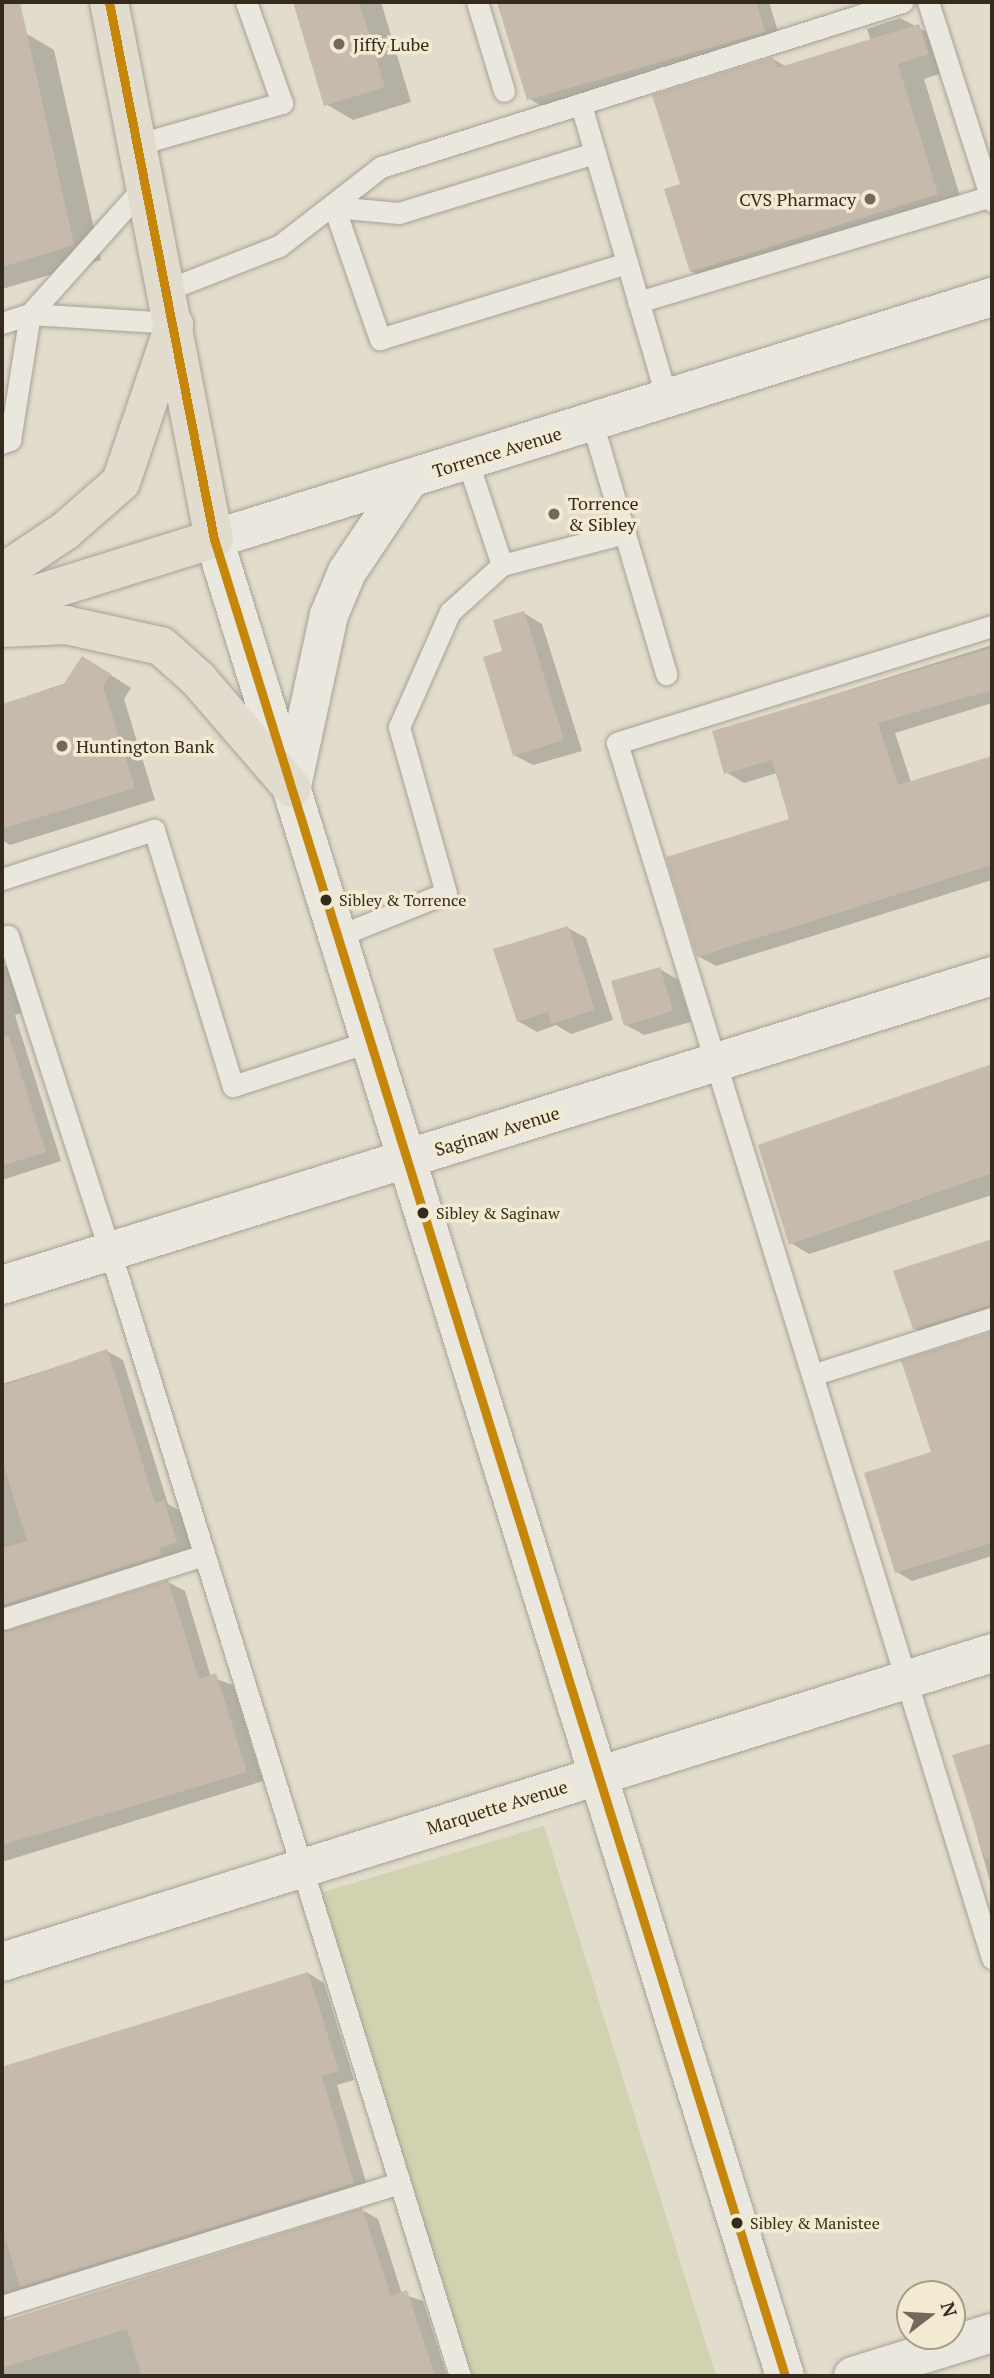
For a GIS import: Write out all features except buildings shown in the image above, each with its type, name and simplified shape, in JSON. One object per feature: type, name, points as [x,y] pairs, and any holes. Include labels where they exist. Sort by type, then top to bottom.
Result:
[{"type":"main road","points":[[109,2],[148,182],[214,539],[785,2376]]},
{"type":"main road","name":"Torrence Avenue","points":[[2,605],[992,298]]},
{"type":"main road","points":[[2,573],[65,531],[121,482],[172,306]]},
{"type":"main road","points":[[292,788],[329,615],[347,572],[410,478]]},
{"type":"main road","points":[[2,628],[66,625],[161,646],[198,679],[292,788]]},
{"type":"main road","name":"Saginaw Avenue","points":[[2,1285],[992,976]]},
{"type":"main road","name":"Marquette Avenue","points":[[2,1962],[992,1653]]},
{"type":"main road","points":[[853,2376],[992,2333]]},
{"type":"lane","points":[[139,144],[282,103],[246,2]]},
{"type":"lane","points":[[477,2],[504,92]]},
{"type":"lane","points":[[2,323],[30,314],[172,306],[279,246],[334,207],[381,167],[902,2]]},
{"type":"lane","points":[[638,302],[991,199],[928,2]]},
{"type":"lane","points":[[580,105],[667,399]]},
{"type":"lane","points":[[334,207],[399,213],[594,153]]},
{"type":"lane","points":[[2,443],[10,440],[30,314],[148,182]]},
{"type":"lane","points":[[334,207],[380,339],[627,263]]},
{"type":"lane","points":[[592,422],[666,674]]},
{"type":"lane","points":[[467,460],[502,565]]},
{"type":"lane","points":[[338,936],[446,893],[399,727],[450,612],[502,565],[625,533]]},
{"type":"lane","points":[[992,626],[617,743],[992,1958]]},
{"type":"lane","points":[[2,879],[154,830],[233,1086],[371,1041]]},
{"type":"lane","points":[[2,938],[8,936],[110,1251],[460,2376]]},
{"type":"lane","points":[[812,1375],[992,1318]]},
{"type":"lane","points":[[2,1619],[204,1555]]},
{"type":"lane","points":[[2,2306],[399,2183]]},
{"type":"green space","points":[[544,1826],[716,2376],[468,2376],[317,1894]]},
{"type":"transit line","points":[[109,2],[214,539],[785,2376]]},
{"type":"place","name":"Jiffy Lube","points":[[339,44]]},
{"type":"place","name":"CVS Pharmacy","points":[[870,199]]},
{"type":"place","name":"Torrence & Sibley","points":[[554,514]]},
{"type":"place","name":"Huntington Bank","points":[[62,746]]},
{"type":"place","name":"Sibley & Torrence","points":[[326,900]]},
{"type":"place","name":"Sibley & Saginaw","points":[[423,1213]]},
{"type":"place","name":"Sibley & Manistee","points":[[737,2223]]}]
